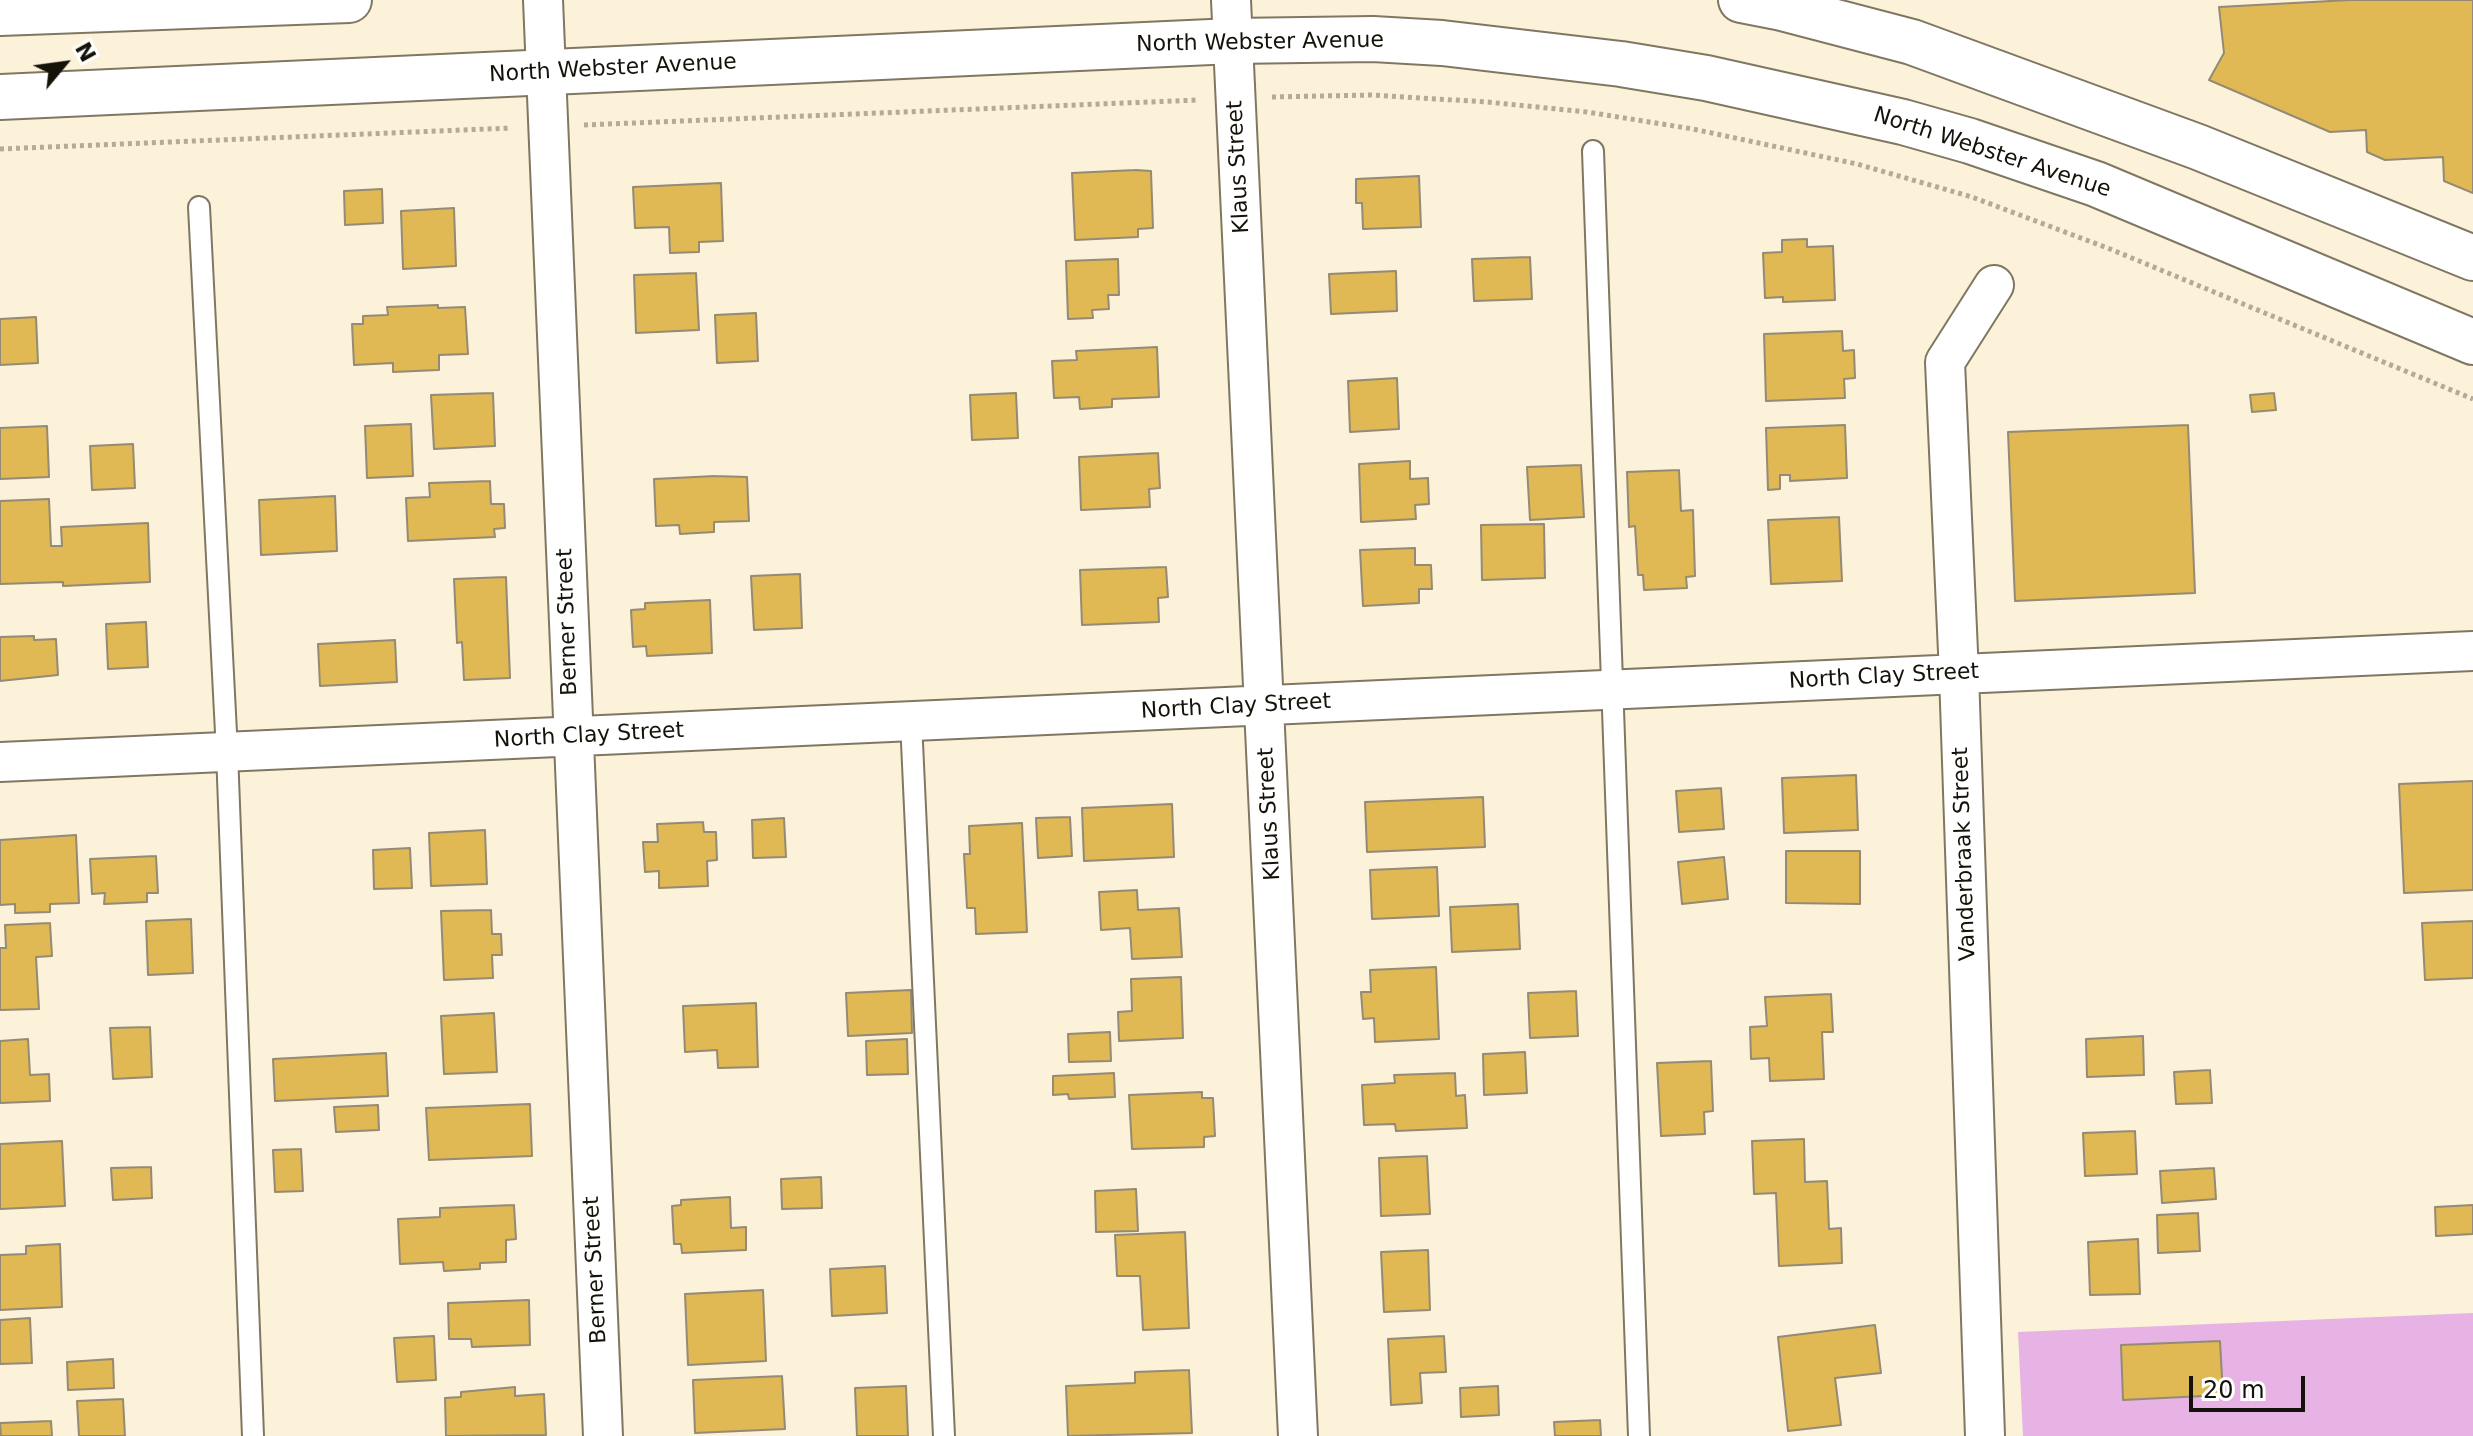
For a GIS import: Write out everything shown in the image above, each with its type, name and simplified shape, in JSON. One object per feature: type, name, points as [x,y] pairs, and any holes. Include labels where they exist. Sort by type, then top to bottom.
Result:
[{"type":"main road","points":[[0,13],[197,3],[349,0]]},
{"type":"main road","points":[[1741,0],[1820,17],[1926,47],[2198,147],[2473,258]]},
{"type":"main road","name":"North Webster Avenue","points":[[0,97],[546,72],[1232,20],[1373,39],[1538,53],[1706,78],[1903,122],[1970,141],[2096,184],[2473,342]]},
{"type":"street","name":"Berner Street","points":[[543,0],[603,1436]]},
{"type":"street","name":"Klaus Street","points":[[1232,20],[1298,1436]]},
{"type":"street","name":"Vanderbraak Street","points":[[1985,1436],[1945,362],[1994,285]]},
{"type":"street","name":"North Clay Street","points":[[0,762],[2473,651]]},
{"type":"lane","points":[[1593,151],[1639,1436]]},
{"type":"lane","points":[[199,207],[227,752],[253,1436]]},
{"type":"lane","points":[[911,721],[944,1436]]},
{"type":"shaded area","points":[[2473,1313],[2473,1436],[2023,1436],[2018,1332]]},
{"type":"building","points":[[2349,0],[2473,0],[2473,193],[2444,181],[2443,157],[2385,160],[2367,152],[2366,130],[2330,132],[2209,80],[2224,53],[2219,7]]},
{"type":"building","points":[[1151,171],[1153,228],[1138,229],[1138,237],[1075,240],[1072,173]]},
{"type":"building","points":[[1419,176],[1421,227],[1363,229],[1362,203],[1356,203],[1356,179]]},
{"type":"building","points":[[721,183],[723,241],[699,242],[699,252],[670,253],[669,227],[635,228],[633,187]]},
{"type":"building","points":[[382,189],[383,223],[345,225],[344,191]]},
{"type":"building","points":[[454,208],[456,266],[403,269],[401,211]]},
{"type":"building","points":[[1807,239],[1807,247],[1833,246],[1835,300],[1783,302],[1783,297],[1765,298],[1763,253],[1782,252],[1782,240]]},
{"type":"building","points":[[1530,257],[1532,299],[1474,301],[1472,259]]},
{"type":"building","points":[[1118,259],[1119,295],[1108,295],[1109,309],[1092,310],[1093,318],[1068,319],[1066,261]]},
{"type":"building","points":[[1396,271],[1397,311],[1331,314],[1329,274]]},
{"type":"building","points":[[696,273],[699,330],[636,333],[634,275]]},
{"type":"building","points":[[438,305],[438,308],[465,307],[468,354],[439,355],[439,370],[393,372],[393,363],[354,365],[352,324],[363,324],[363,316],[388,315],[387,307]]},
{"type":"building","points":[[756,313],[758,361],[717,363],[715,315]]},
{"type":"building","points":[[36,317],[38,363],[0,365],[0,319]]},
{"type":"building","points":[[1842,331],[1843,351],[1854,350],[1855,378],[1844,379],[1845,398],[1766,401],[1764,334]]},
{"type":"building","points":[[1157,347],[1159,397],[1112,399],[1112,407],[1080,409],[1079,397],[1054,398],[1052,361],[1077,360],[1076,351]]},
{"type":"building","points":[[1397,378],[1399,429],[1350,432],[1348,381]]},
{"type":"building","points":[[493,393],[495,446],[434,449],[431,395]]},
{"type":"building","points":[[1016,393],[1018,438],[972,440],[970,395]]},
{"type":"building","points":[[2274,393],[2276,410],[2252,412],[2250,395]]},
{"type":"building","points":[[411,424],[413,476],[367,478],[365,426]]},
{"type":"building","points":[[1845,425],[1847,478],[1790,481],[1790,475],[1780,475],[1780,489],[1768,490],[1766,428]]},
{"type":"building","points":[[2188,425],[2195,593],[2015,601],[2008,432]]},
{"type":"building","points":[[47,426],[49,477],[0,479],[0,428]]},
{"type":"building","points":[[133,444],[135,488],[92,490],[90,446]]},
{"type":"building","points":[[1158,453],[1160,488],[1149,489],[1150,507],[1081,510],[1079,457]]},
{"type":"building","points":[[1410,461],[1410,479],[1428,478],[1429,504],[1415,505],[1416,519],[1361,522],[1359,464]]},
{"type":"building","points":[[1581,465],[1584,517],[1530,520],[1527,467]]},
{"type":"building","points":[[1679,470],[1681,511],[1693,510],[1695,576],[1686,577],[1687,588],[1644,590],[1643,575],[1638,575],[1635,526],[1629,527],[1627,472]]},
{"type":"building","points":[[747,477],[749,521],[714,522],[714,532],[680,534],[679,525],[656,526],[654,479]]},
{"type":"building","points":[[490,481],[491,504],[504,504],[505,528],[494,529],[495,537],[408,541],[406,498],[430,497],[429,483]]},
{"type":"building","points":[[335,496],[337,551],[261,555],[259,500]]},
{"type":"building","points":[[49,499],[51,546],[62,546],[61,527],[148,523],[150,582],[63,586],[63,582],[0,584],[0,501]]},
{"type":"building","points":[[1839,517],[1842,581],[1771,584],[1768,520]]},
{"type":"building","points":[[1544,524],[1545,578],[1482,580],[1481,525]]},
{"type":"building","points":[[1415,548],[1415,565],[1431,565],[1432,589],[1419,589],[1419,603],[1363,606],[1360,550]]},
{"type":"building","points":[[1166,567],[1168,597],[1158,598],[1159,622],[1082,625],[1080,570]]},
{"type":"building","points":[[800,574],[802,628],[754,630],[751,576]]},
{"type":"building","points":[[506,577],[510,678],[464,680],[462,642],[457,643],[454,579]]},
{"type":"building","points":[[710,600],[712,653],[647,656],[646,646],[633,647],[631,610],[645,609],[645,603]]},
{"type":"building","points":[[146,622],[148,667],[108,669],[106,624]]},
{"type":"building","points":[[34,636],[34,640],[56,639],[58,675],[0,681],[0,637]]},
{"type":"building","points":[[395,640],[397,682],[320,686],[318,644]]},
{"type":"building","points":[[1856,775],[1858,830],[1784,833],[1782,778]]},
{"type":"building","points":[[2473,781],[2473,890],[2404,893],[2399,784]]},
{"type":"building","points":[[1721,788],[1724,829],[1679,832],[1676,791]]},
{"type":"building","points":[[1483,797],[1485,847],[1367,852],[1365,802]]},
{"type":"building","points":[[1172,804],[1174,857],[1084,861],[1082,808]]},
{"type":"building","points":[[1070,817],[1072,856],[1038,858],[1036,818]]},
{"type":"building","points":[[784,818],[786,857],[753,858],[752,820]]},
{"type":"building","points":[[703,822],[704,832],[716,832],[717,860],[707,861],[708,886],[659,888],[659,871],[645,872],[643,842],[658,842],[657,824]]},
{"type":"building","points":[[1022,823],[1027,932],[976,934],[975,908],[967,908],[964,854],[970,854],[969,826]]},
{"type":"building","points":[[485,830],[487,884],[431,886],[429,833]]},
{"type":"building","points":[[76,835],[79,903],[50,904],[50,912],[15,913],[15,904],[0,905],[0,840]]},
{"type":"building","points":[[410,848],[412,888],[374,889],[373,850]]},
{"type":"building","points":[[1786,851],[1860,851],[1860,904],[1786,903]]},
{"type":"building","points":[[156,856],[158,893],[147,893],[147,902],[104,904],[105,893],[92,894],[90,859]]},
{"type":"building","points":[[1724,857],[1728,899],[1682,904],[1678,862]]},
{"type":"building","points":[[1437,867],[1439,916],[1372,919],[1370,870]]},
{"type":"building","points":[[1137,890],[1138,910],[1179,908],[1182,957],[1132,959],[1130,928],[1101,930],[1099,892]]},
{"type":"building","points":[[1518,904],[1520,949],[1452,952],[1450,907]]},
{"type":"building","points":[[491,910],[492,934],[501,934],[502,955],[492,955],[493,978],[444,980],[441,911]]},
{"type":"building","points":[[191,919],[193,973],[148,975],[146,921]]},
{"type":"building","points":[[2473,921],[2473,978],[2425,980],[2422,923]]},
{"type":"building","points":[[50,923],[52,956],[36,957],[39,1009],[0,1010],[0,948],[6,948],[5,925]]},
{"type":"building","points":[[1436,967],[1439,1039],[1375,1042],[1374,1018],[1363,1019],[1361,992],[1371,992],[1370,970]]},
{"type":"building","points":[[1181,977],[1183,1038],[1119,1041],[1118,1012],[1132,1011],[1131,979]]},
{"type":"building","points":[[911,990],[912,1033],[848,1036],[846,993]]},
{"type":"building","points":[[1576,991],[1578,1036],[1530,1038],[1528,993]]},
{"type":"building","points":[[1831,994],[1833,1032],[1822,1032],[1824,1079],[1770,1081],[1769,1058],[1751,1059],[1750,1027],[1767,1026],[1765,997]]},
{"type":"building","points":[[756,1003],[758,1067],[718,1068],[717,1050],[685,1052],[683,1006]]},
{"type":"building","points":[[494,1013],[497,1072],[444,1074],[441,1016]]},
{"type":"building","points":[[150,1027],[152,1077],[113,1079],[110,1028]]},
{"type":"building","points":[[1110,1032],[1111,1061],[1069,1062],[1068,1034]]},
{"type":"building","points":[[2143,1036],[2144,1075],[2087,1077],[2086,1039]]},
{"type":"building","points":[[28,1039],[30,1075],[49,1074],[50,1101],[0,1103],[0,1041]]},
{"type":"building","points":[[907,1039],[908,1074],[867,1075],[866,1041]]},
{"type":"building","points":[[1525,1052],[1527,1093],[1484,1095],[1483,1054]]},
{"type":"building","points":[[386,1053],[388,1096],[275,1101],[273,1059]]},
{"type":"building","points":[[1711,1061],[1713,1111],[1704,1112],[1705,1134],[1661,1136],[1657,1063]]},
{"type":"building","points":[[2210,1070],[2212,1103],[2176,1104],[2174,1072]]},
{"type":"building","points":[[1114,1073],[1115,1097],[1069,1099],[1068,1094],[1053,1095],[1053,1076]]},
{"type":"building","points":[[1455,1073],[1456,1096],[1465,1095],[1467,1128],[1396,1131],[1395,1124],[1364,1125],[1362,1085],[1395,1083],[1394,1075]]},
{"type":"building","points":[[1202,1092],[1202,1098],[1213,1098],[1215,1136],[1204,1137],[1204,1147],[1132,1149],[1129,1095]]},
{"type":"building","points":[[530,1104],[532,1156],[429,1160],[426,1108]]},
{"type":"building","points":[[378,1105],[379,1130],[336,1132],[334,1107]]},
{"type":"building","points":[[2135,1131],[2137,1174],[2085,1176],[2083,1133]]},
{"type":"building","points":[[1804,1139],[1805,1182],[1827,1181],[1829,1229],[1841,1228],[1842,1263],[1779,1266],[1776,1193],[1754,1194],[1752,1141]]},
{"type":"building","points":[[62,1141],[65,1206],[0,1209],[0,1144]]},
{"type":"building","points":[[301,1149],[303,1191],[275,1192],[273,1150]]},
{"type":"building","points":[[1427,1156],[1430,1214],[1381,1216],[1379,1158]]},
{"type":"building","points":[[151,1167],[152,1198],[113,1200],[111,1168]]},
{"type":"building","points":[[2214,1168],[2216,1199],[2162,1203],[2160,1171]]},
{"type":"building","points":[[821,1177],[822,1208],[782,1209],[781,1179]]},
{"type":"building","points":[[1136,1189],[1138,1231],[1096,1232],[1095,1191]]},
{"type":"building","points":[[730,1197],[731,1228],[746,1227],[746,1250],[682,1253],[681,1244],[674,1244],[672,1206],[681,1205],[681,1200]]},
{"type":"building","points":[[514,1205],[516,1239],[506,1240],[506,1262],[480,1263],[480,1269],[444,1271],[443,1262],[400,1264],[398,1219],[440,1217],[440,1208]]},
{"type":"building","points":[[2473,1205],[2473,1234],[2436,1236],[2435,1207]]},
{"type":"building","points":[[2198,1213],[2200,1251],[2158,1253],[2157,1215]]},
{"type":"building","points":[[1185,1232],[1189,1328],[1143,1330],[1140,1276],[1117,1276],[1115,1235]]},
{"type":"building","points":[[2138,1239],[2140,1294],[2090,1295],[2088,1242]]},
{"type":"building","points":[[60,1244],[62,1307],[0,1310],[0,1255],[26,1254],[26,1246]]},
{"type":"building","points":[[1428,1250],[1430,1310],[1384,1312],[1381,1252]]},
{"type":"building","points":[[885,1266],[887,1313],[832,1316],[830,1269]]},
{"type":"building","points":[[763,1290],[766,1361],[688,1365],[685,1294]]},
{"type":"building","points":[[529,1300],[530,1345],[472,1347],[471,1339],[449,1339],[448,1303]]},
{"type":"building","points":[[30,1318],[32,1363],[0,1364],[0,1320]]},
{"type":"building","points":[[1875,1325],[1881,1373],[1835,1378],[1841,1425],[1788,1431],[1778,1337]]},
{"type":"building","points":[[434,1336],[436,1380],[397,1382],[394,1338]]},
{"type":"building","points":[[1444,1336],[1446,1372],[1420,1373],[1422,1403],[1391,1405],[1388,1339]]},
{"type":"building","points":[[2220,1341],[2223,1395],[2123,1400],[2121,1345]]},
{"type":"building","points":[[113,1359],[114,1388],[68,1390],[67,1362]]},
{"type":"building","points":[[1189,1370],[1192,1433],[1068,1436],[1066,1386],[1135,1383],[1135,1372]]},
{"type":"building","points":[[782,1376],[785,1429],[695,1433],[693,1380]]},
{"type":"building","points":[[906,1386],[908,1436],[857,1436],[855,1388]]},
{"type":"building","points":[[1498,1386],[1499,1415],[1461,1417],[1460,1388]]},
{"type":"building","points":[[515,1387],[515,1396],[544,1394],[546,1435],[446,1436],[445,1398],[461,1397],[461,1392]]},
{"type":"building","points":[[123,1399],[125,1436],[79,1436],[77,1401]]},
{"type":"building","points":[[1600,1420],[1601,1436],[1555,1436],[1554,1422]]},
{"type":"building","points":[[51,1421],[52,1436],[1,1436],[0,1423]]}]
